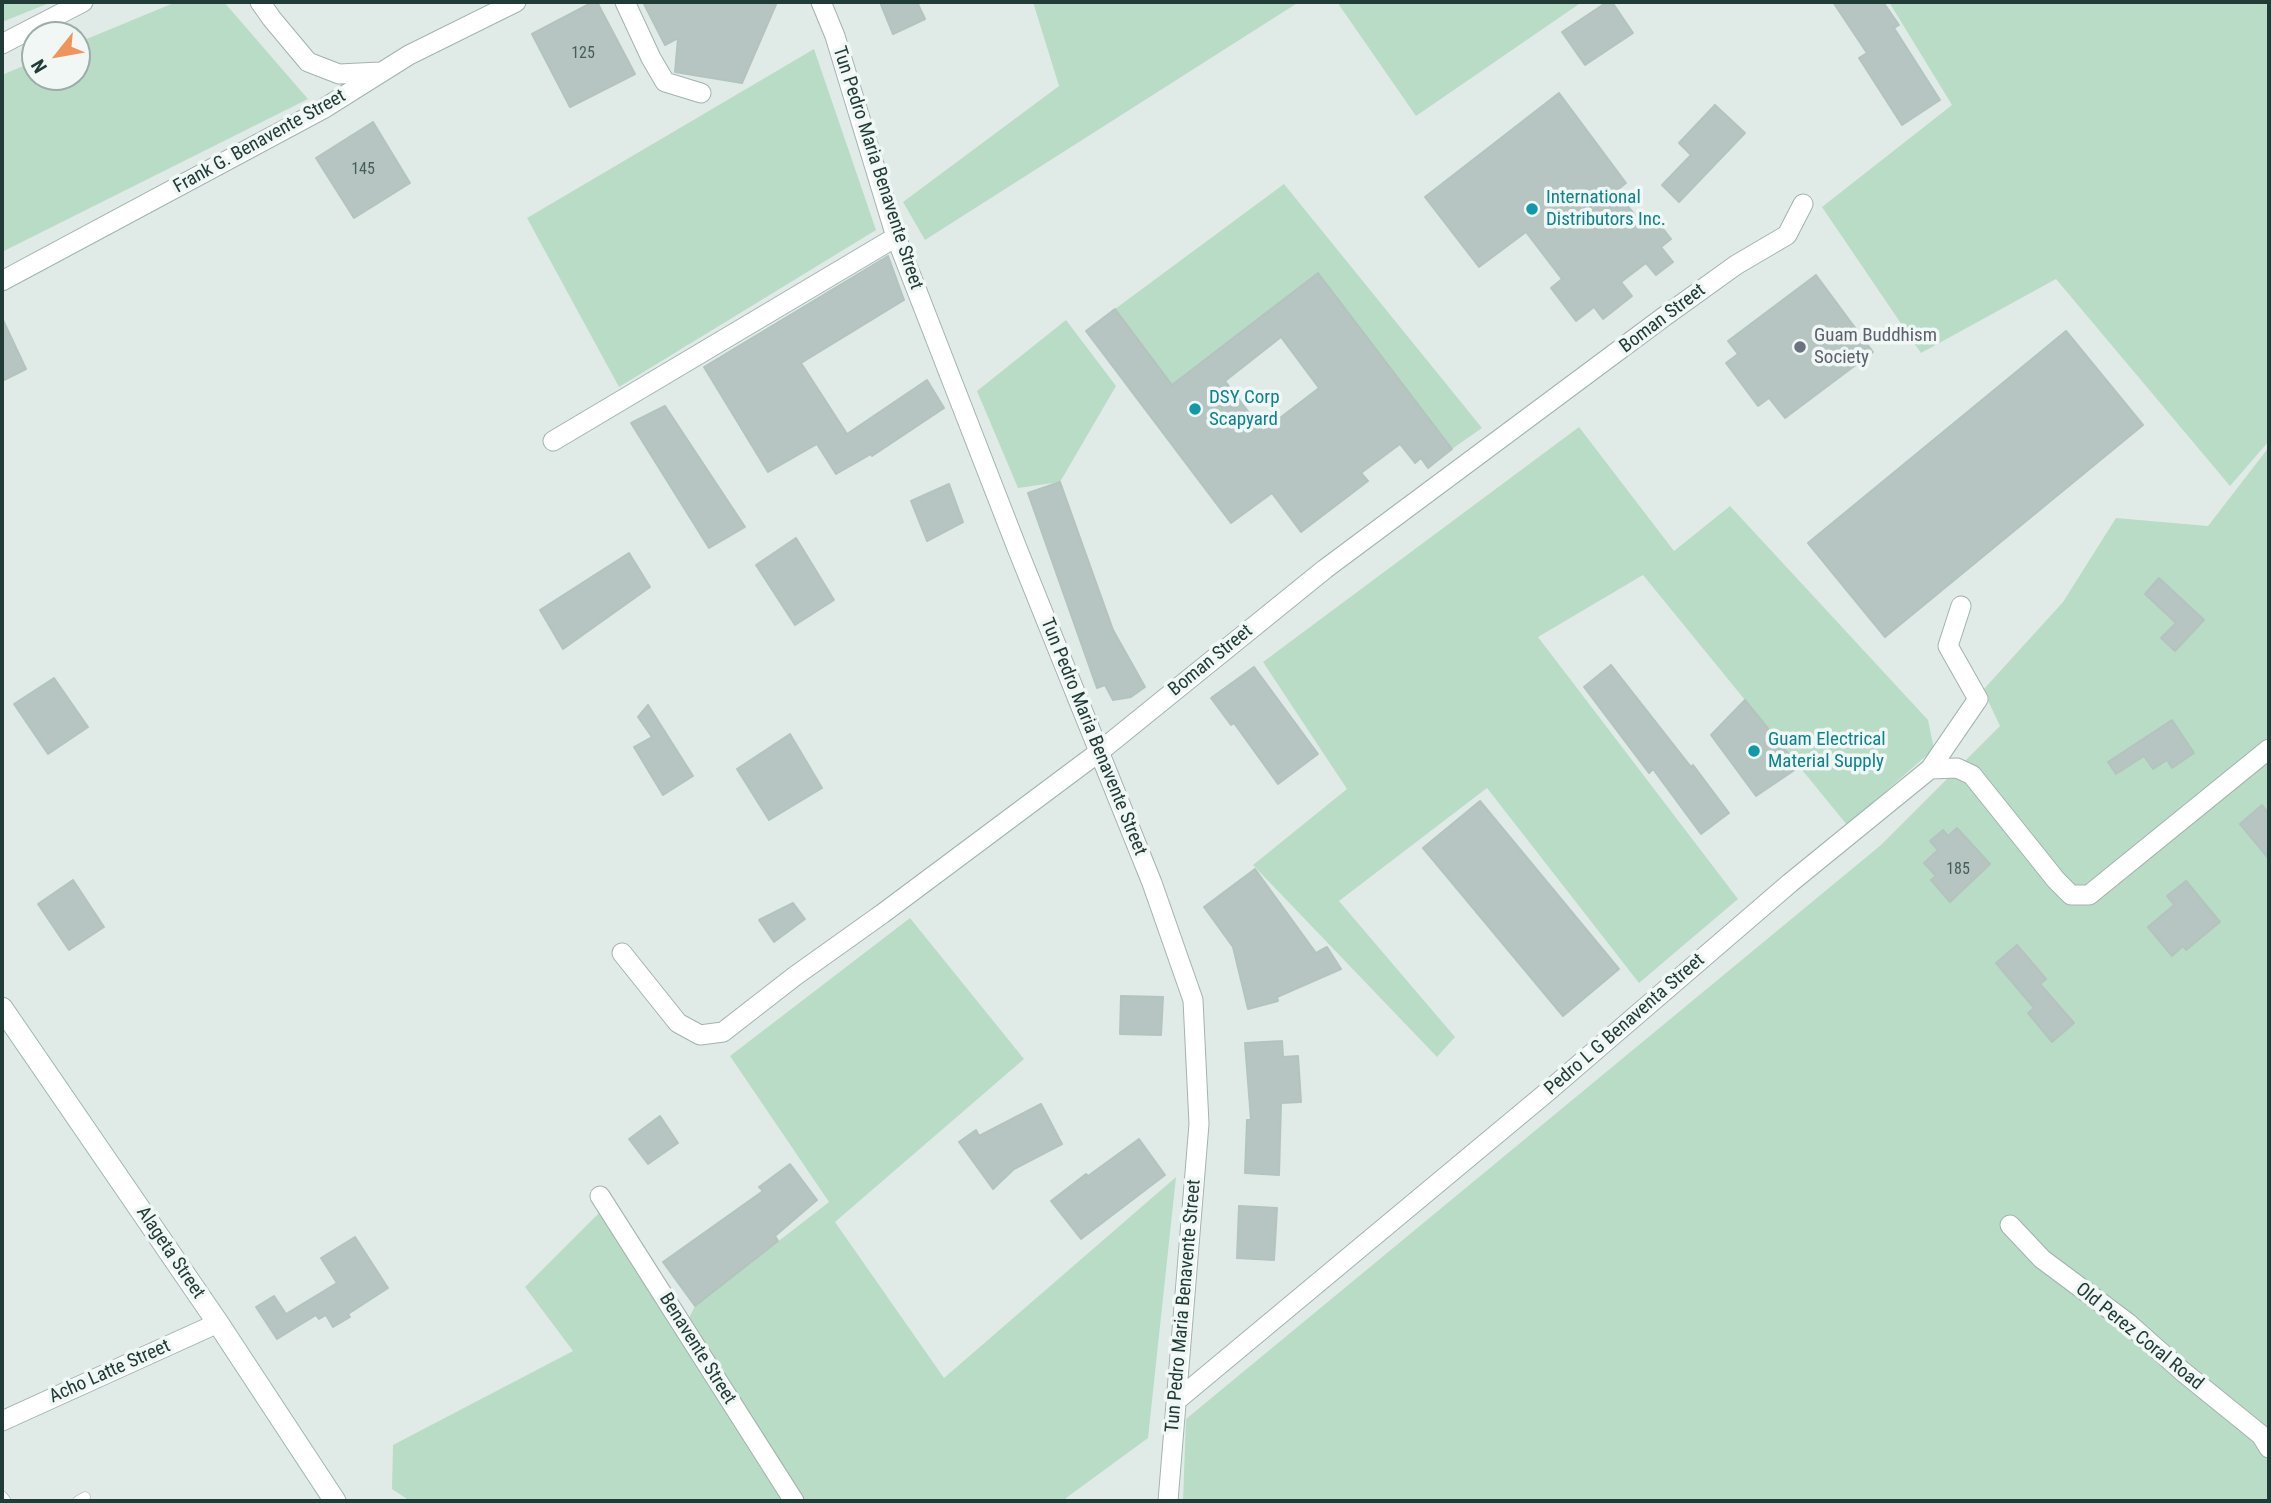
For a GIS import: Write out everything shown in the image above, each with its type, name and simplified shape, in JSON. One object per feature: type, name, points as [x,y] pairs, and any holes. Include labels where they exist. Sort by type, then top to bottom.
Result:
[{"type":"main road","name":"Alageta Street","points":[[5,1018],[218,1323],[335,1501]]},
{"type":"street","points":[[2,44],[83,2]]},
{"type":"street","points":[[261,2],[308,62],[339,74],[385,71]]},
{"type":"street","name":"Frank G. Benavente Street","points":[[2,281],[323,109],[409,55],[516,2]]},
{"type":"street","points":[[625,2],[666,82],[701,93]]},
{"type":"street","name":"Tun Pedro Maria Benavente Street","points":[[821,2],[835,36],[896,237],[1152,883],[1193,1000],[1199,1124],[1168,1501]]},
{"type":"street","name":"Boman Street","points":[[622,953],[678,1023],[700,1035],[723,1032],[1099,752],[1325,569],[1665,316],[1736,265],[1787,234],[1803,204]]},
{"type":"street","points":[[553,441],[896,237]]},
{"type":"street","name":"Pedro L G Benaventa Street","points":[[1175,1401],[1546,1093],[1790,883],[1930,769],[1978,699],[1948,646],[1961,606]]},
{"type":"street","points":[[1930,769],[1957,768],[1972,775],[2056,880],[2071,895],[2089,895],[2269,749]]},
{"type":"street","name":"Benavente Street","points":[[600,1196],[793,1501]]},
{"type":"street","name":"Old Perez Coral Road","points":[[2010,1225],[2042,1259],[2129,1323],[2182,1371],[2261,1434],[2269,1448]]},
{"type":"street","name":"Acho Latte Street","points":[[2,1421],[218,1323]]},
{"type":"lane","points":[[2,1496],[6,1501]]},
{"type":"green space","points":[[2,2],[52,2],[2,22]]},
{"type":"green space","points":[[176,2],[224,2],[308,99],[2,252],[2,75],[21,67],[21,91],[91,91],[91,37]]},
{"type":"green space","points":[[1033,2],[1299,2],[925,240],[903,202],[1059,86]]},
{"type":"green space","points":[[1337,2],[1582,2],[1416,116]]},
{"type":"green space","points":[[1889,2],[2269,2],[2269,441],[2230,486],[2056,279],[1921,353],[1822,207],[1952,105]]},
{"type":"green space","points":[[814,49],[876,230],[619,387],[527,218]]},
{"type":"green space","points":[[1284,184],[1482,428],[1452,449],[1318,273],[1172,385],[1115,309]]},
{"type":"green space","points":[[1066,320],[1116,386],[1060,482],[1018,488],[977,391]]},
{"type":"green space","points":[[1579,427],[1674,551],[1730,506],[1928,720],[1934,749],[1847,825],[1643,575],[1538,637],[1738,899],[1639,983],[1487,788],[1339,901],[1455,1037],[1437,1057],[1253,865],[1347,789],[1263,662]]},
{"type":"green space","points":[[2269,447],[2269,1501],[1183,1501],[1186,1419],[1881,845],[2000,726],[1983,690],[2063,602],[2116,518],[2208,526]]},
{"type":"green space","points":[[910,918],[1024,1059],[835,1222],[944,1378],[1176,1177],[1148,1438],[1062,1501],[804,1501],[687,1322],[695,1306],[829,1202],[730,1056]]},
{"type":"green space","points":[[599,1213],[786,1501],[410,1501],[392,1489],[393,1445],[573,1351],[525,1287]]},
{"type":"building","points":[[597,2],[635,74],[570,107],[532,34]]},
{"type":"building","points":[[643,2],[777,2],[742,83],[675,72],[678,38],[665,45]]},
{"type":"building","points":[[880,2],[917,2],[925,19],[893,34]]},
{"type":"building","points":[[1607,2],[1612,2],[1633,33],[1585,65],[1562,32]]},
{"type":"building","points":[[1833,2],[1883,2],[1899,25],[1894,28],[1940,100],[1902,125],[1859,58],[1867,53]]},
{"type":"building","name":"International Distributors Inc.","points":[[1559,93],[1626,183],[1616,191],[1646,229],[1657,221],[1671,239],[1661,247],[1673,262],[1656,275],[1646,263],[1621,282],[1632,296],[1603,319],[1594,307],[1576,321],[1551,288],[1562,279],[1526,232],[1479,267],[1425,197]]},
{"type":"building","points":[[1715,105],[1745,133],[1679,202],[1662,185],[1691,155],[1679,143]]},
{"type":"building","points":[[373,122],[410,183],[354,218],[316,158]]},
{"type":"building","points":[[888,256],[904,300],[801,363],[847,434],[927,380],[944,408],[872,456],[871,454],[836,474],[817,444],[768,472],[704,367]]},
{"type":"building","name":"DSY Corp Scapyard","points":[[1318,273],[1452,449],[1428,468],[1421,458],[1415,463],[1400,444],[1361,473],[1368,481],[1301,532],[1272,493],[1231,523],[1086,331],[1115,309],[1172,385]],"holes":[[[1281,337],[1319,388],[1263,431],[1225,381]]]},
{"type":"building","name":"Guam Buddhism Society","points":[[1816,275],[1873,352],[1785,418],[1769,398],[1758,406],[1726,363],[1738,354],[1728,341]]},
{"type":"building","points":[[2,318],[26,369],[2,381]]},
{"type":"building","points":[[2066,331],[2143,425],[1885,637],[1808,543]]},
{"type":"building","points":[[665,406],[745,527],[709,548],[631,423]]},
{"type":"building","points":[[1060,482],[1113,630],[1145,687],[1131,697],[1113,700],[1105,685],[1097,688],[1028,493]]},
{"type":"building","points":[[949,484],[963,522],[927,541],[911,501]]},
{"type":"building","points":[[796,538],[834,600],[795,625],[756,565]]},
{"type":"building","points":[[629,553],[650,587],[563,649],[540,610]]},
{"type":"building","points":[[2159,578],[2204,620],[2175,651],[2161,638],[2176,623],[2145,594]]},
{"type":"building","points":[[1611,665],[1729,813],[1701,834],[1653,769],[1649,773],[1584,687]]},
{"type":"building","points":[[1254,667],[1318,754],[1278,784],[1234,723],[1231,725],[1211,698]]},
{"type":"building","points":[[54,678],[88,727],[48,754],[14,704]]},
{"type":"building","name":"Guam Electrical Material Supply","points":[[1745,700],[1799,767],[1756,796],[1711,735]]},
{"type":"building","points":[[648,705],[693,776],[663,795],[634,747],[652,737],[638,717]]},
{"type":"building","points":[[2172,720],[2194,753],[2172,768],[2167,760],[2153,769],[2144,756],[2116,774],[2108,762]]},
{"type":"building","points":[[790,734],[822,788],[769,820],[737,769]]},
{"type":"building","points":[[1480,801],[1619,969],[1563,1016],[1423,848]]},
{"type":"building","points":[[2262,805],[2269,814],[2269,859],[2240,824]]},
{"type":"building","points":[[1957,828],[1990,864],[1950,902],[1931,880],[1936,876],[1924,863],[1938,850],[1930,841],[1943,830],[1948,836]]},
{"type":"building","points":[[1255,869],[1316,953],[1327,947],[1341,969],[1277,997],[1278,1001],[1248,1009],[1233,947],[1204,907]]},
{"type":"building","points":[[73,880],[104,927],[69,950],[38,904]]},
{"type":"building","points":[[2186,881],[2220,922],[2186,950],[2183,946],[2172,956],[2148,927],[2174,905],[2167,896]]},
{"type":"building","points":[[793,903],[805,919],[774,942],[759,920]]},
{"type":"building","points":[[2017,945],[2046,979],[2040,984],[2074,1023],[2052,1042],[2028,1013],[2034,1008],[1996,963]]},
{"type":"building","points":[[1121,996],[1163,997],[1161,1035],[1120,1034]]},
{"type":"building","points":[[1282,1041],[1283,1057],[1298,1056],[1301,1102],[1281,1103],[1279,1175],[1245,1173],[1247,1120],[1251,1120],[1245,1043]]},
{"type":"building","points":[[1041,1104],[1062,1144],[1014,1169],[993,1189],[959,1142],[976,1130],[979,1136]]},
{"type":"building","points":[[660,1116],[678,1143],[648,1164],[629,1139]]},
{"type":"building","points":[[1139,1139],[1165,1175],[1081,1239],[1051,1201]]},
{"type":"building","points":[[790,1164],[817,1200],[775,1236],[778,1241],[695,1306],[663,1262],[763,1191],[759,1187]]},
{"type":"building","points":[[1239,1206],[1277,1208],[1274,1260],[1237,1258]]},
{"type":"building","points":[[355,1237],[388,1288],[333,1327],[326,1315],[319,1319],[316,1315],[277,1339],[256,1307],[274,1296],[286,1314],[337,1283],[321,1258]]},
{"type":"place","name":"International Distributors Inc.","points":[[1532,209]]},
{"type":"place","name":"Guam Buddhism Society","points":[[1800,347]]},
{"type":"place","name":"DSY Corp Scapyard","points":[[1195,409]]},
{"type":"place","name":"Guam Electrical Material Supply","points":[[1754,751]]}]
